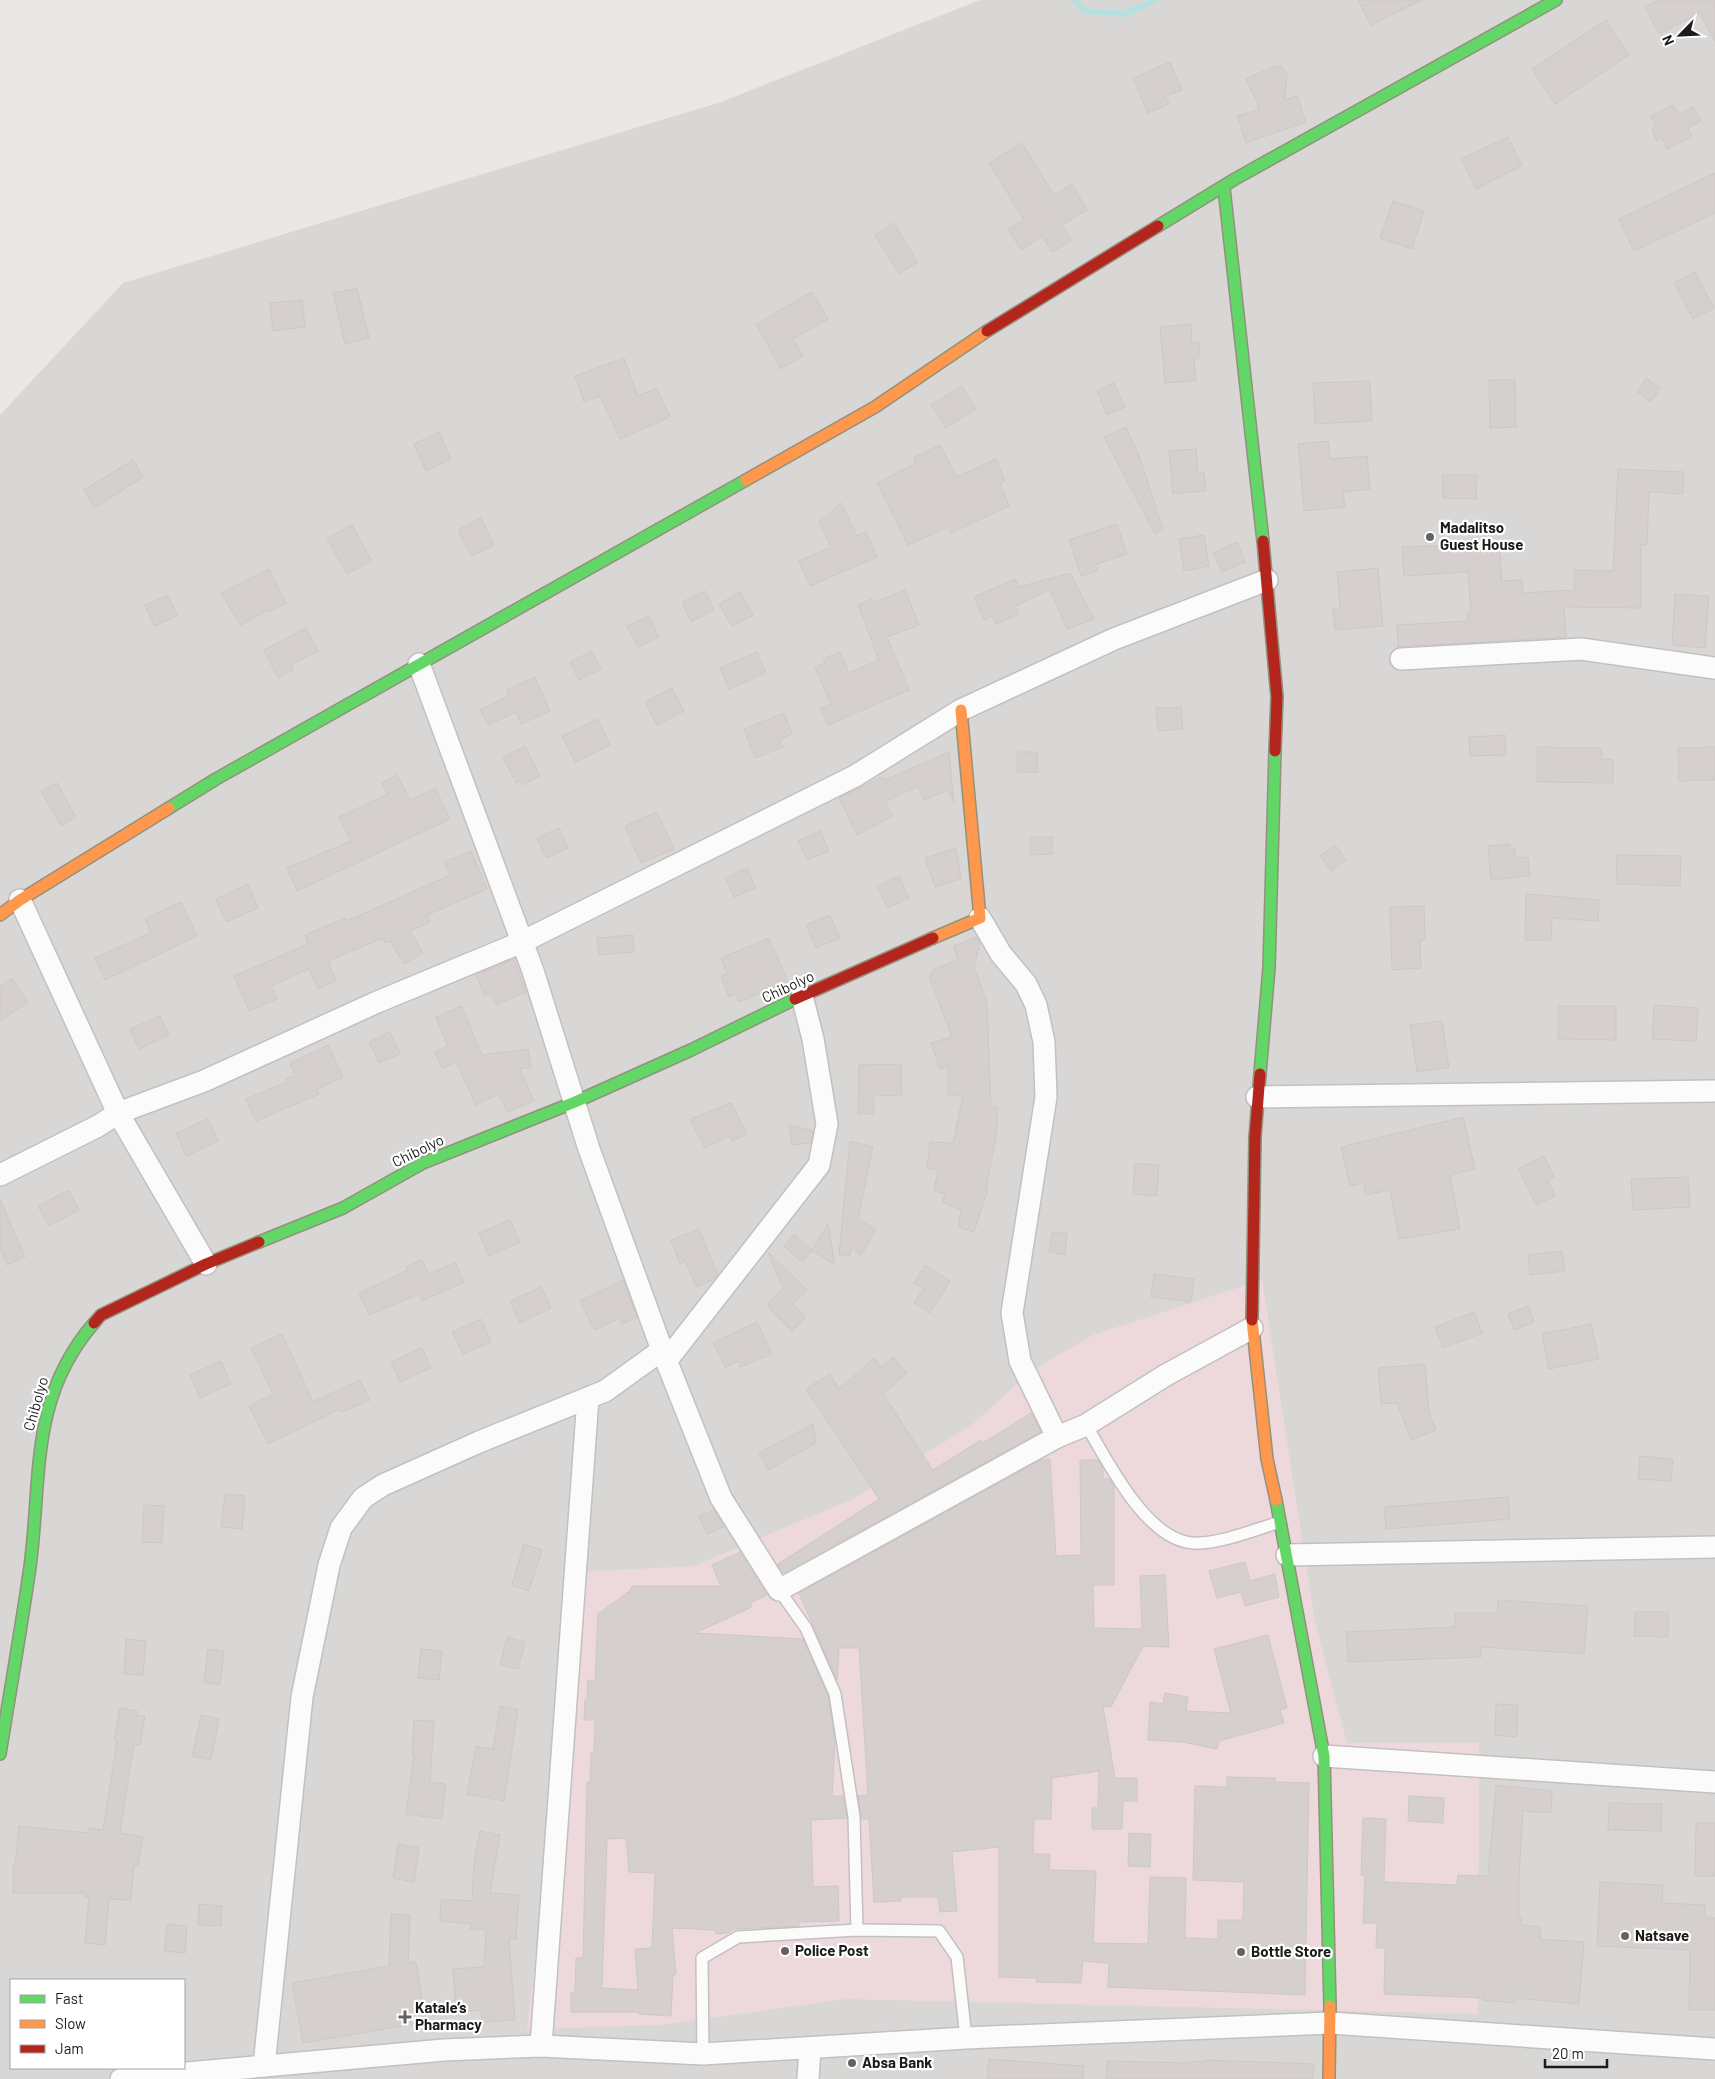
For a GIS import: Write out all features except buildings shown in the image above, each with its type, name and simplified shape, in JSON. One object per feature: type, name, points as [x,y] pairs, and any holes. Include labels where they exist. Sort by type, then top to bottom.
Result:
[{"type":"street","points":[[0,915],[20,900],[216,779],[875,407],[987,331],[1235,180],[1556,0]]},
{"type":"street","points":[[1224,188],[1278,697],[1269,968],[1257,1097],[1252,1328],[1267,1459],[1288,1555],[1324,1756],[1330,2023],[1329,2079]]},
{"type":"street","points":[[0,1174],[98,1126],[118,1113],[204,1080],[375,1003],[522,942],[855,776],[961,710],[1114,639],[1267,580]]},
{"type":"street","points":[[1401,659],[1582,649],[1715,668]]},
{"type":"street","points":[[419,664],[522,942],[589,1149],[664,1355],[721,1498],[779,1590],[1057,1437],[1086,1425],[1166,1374],[1252,1328]]},
{"type":"street","points":[[961,710],[980,918],[1001,954],[1026,984],[1036,1005],[1044,1042],[1046,1097],[1012,1313],[1020,1361],[1057,1437]]},
{"type":"street","points":[[20,900],[118,1113],[206,1264]]},
{"type":"street","name":"Chibolyo","points":[[0,1754],[30,1565],[40,1443],[55,1383],[80,1340],[101,1315],[206,1264],[343,1208],[423,1163],[575,1102],[691,1050],[802,996],[980,918]]},
{"type":"street","points":[[264,2066],[302,1697],[329,1565],[341,1528],[363,1498],[383,1485],[479,1442],[605,1391],[664,1355],[819,1165],[827,1124],[813,1038],[802,996]]},
{"type":"street","points":[[1257,1097],[1715,1091]]},
{"type":"street","points":[[541,2046],[588,1398]]},
{"type":"street","points":[[1288,1555],[1715,1547]]},
{"type":"street","points":[[1324,1756],[1715,1782]]},
{"type":"street","points":[[121,2079],[264,2066],[310,2070],[444,2050],[541,2046],[704,2054],[966,2038],[1330,2023],[1715,2049]]},
{"type":"street","points":[[808,2079],[810,2049]]},
{"type":"lane","points":[[1086,1425],[1148,1520],[1171,1535],[1186,1542],[1200,1543],[1280,1522]]},
{"type":"lane","points":[[779,1590],[806,1628],[835,1694],[854,1817],[857,1930]]},
{"type":"lane","points":[[704,2054],[702,1958],[738,1937],[857,1930],[939,1931],[957,1957],[966,2038]]},
{"type":"shaded area","points":[[980,0],[1715,0],[1715,2079],[0,2079],[0,415],[123,283],[721,102]]},
{"type":"shaded area","points":[[1262,1280],[1315,1622],[1347,1743],[1479,1743],[1478,2014],[846,1999],[661,2025],[527,2029],[581,1572],[694,1566],[855,1498],[973,1424],[1031,1371],[1093,1335]]},
{"type":"waterway","points":[[1074,0],[1085,11],[1124,14],[1155,0]]},
{"type":"traffic: fast","points":[[1158,226],[1235,179],[1556,0]]},
{"type":"traffic: fast","points":[[1224,188],[1263,541]]},
{"type":"traffic: fast","points":[[169,808],[216,779],[746,480]]},
{"type":"traffic: fast","points":[[1260,1074],[1269,968],[1275,751]]},
{"type":"traffic: fast","points":[[259,1242],[343,1208],[423,1163],[575,1102],[691,1050],[795,999]]},
{"type":"traffic: fast","points":[[0,1754],[30,1567],[38,1470],[48,1409],[58,1380],[73,1351],[94,1323]]},
{"type":"traffic: fast","points":[[1276,1500],[1324,1756],[1330,2006]]},
{"type":"traffic: slow","points":[[746,480],[875,407],[987,331]]},
{"type":"traffic: slow","points":[[933,938],[980,918],[961,710]]},
{"type":"traffic: slow","points":[[0,915],[20,900],[169,808]]},
{"type":"traffic: slow","points":[[1252,1320],[1267,1459],[1276,1500]]},
{"type":"traffic: slow","points":[[1329,2079],[1330,2006]]},
{"type":"traffic: jam","points":[[987,331],[1158,226]]},
{"type":"traffic: jam","points":[[1263,541],[1277,697],[1275,751]]},
{"type":"traffic: jam","points":[[795,999],[933,938]]},
{"type":"traffic: jam","points":[[1252,1320],[1255,1137],[1260,1074]]},
{"type":"traffic: jam","points":[[94,1323],[101,1315],[206,1264],[259,1242]]},
{"type":"place","name":"Madalitso Guest House","points":[[1430,537]]},
{"type":"place","name":"Natsave","points":[[1625,1936]]},
{"type":"place","name":"Police Post","points":[[785,1951]]},
{"type":"place","name":"Bottle Store","points":[[1241,1952]]},
{"type":"place","name":"Katale’s Pharmacy","points":[[405,2017]]},
{"type":"place","name":"Absa Bank","points":[[852,2063]]}]
